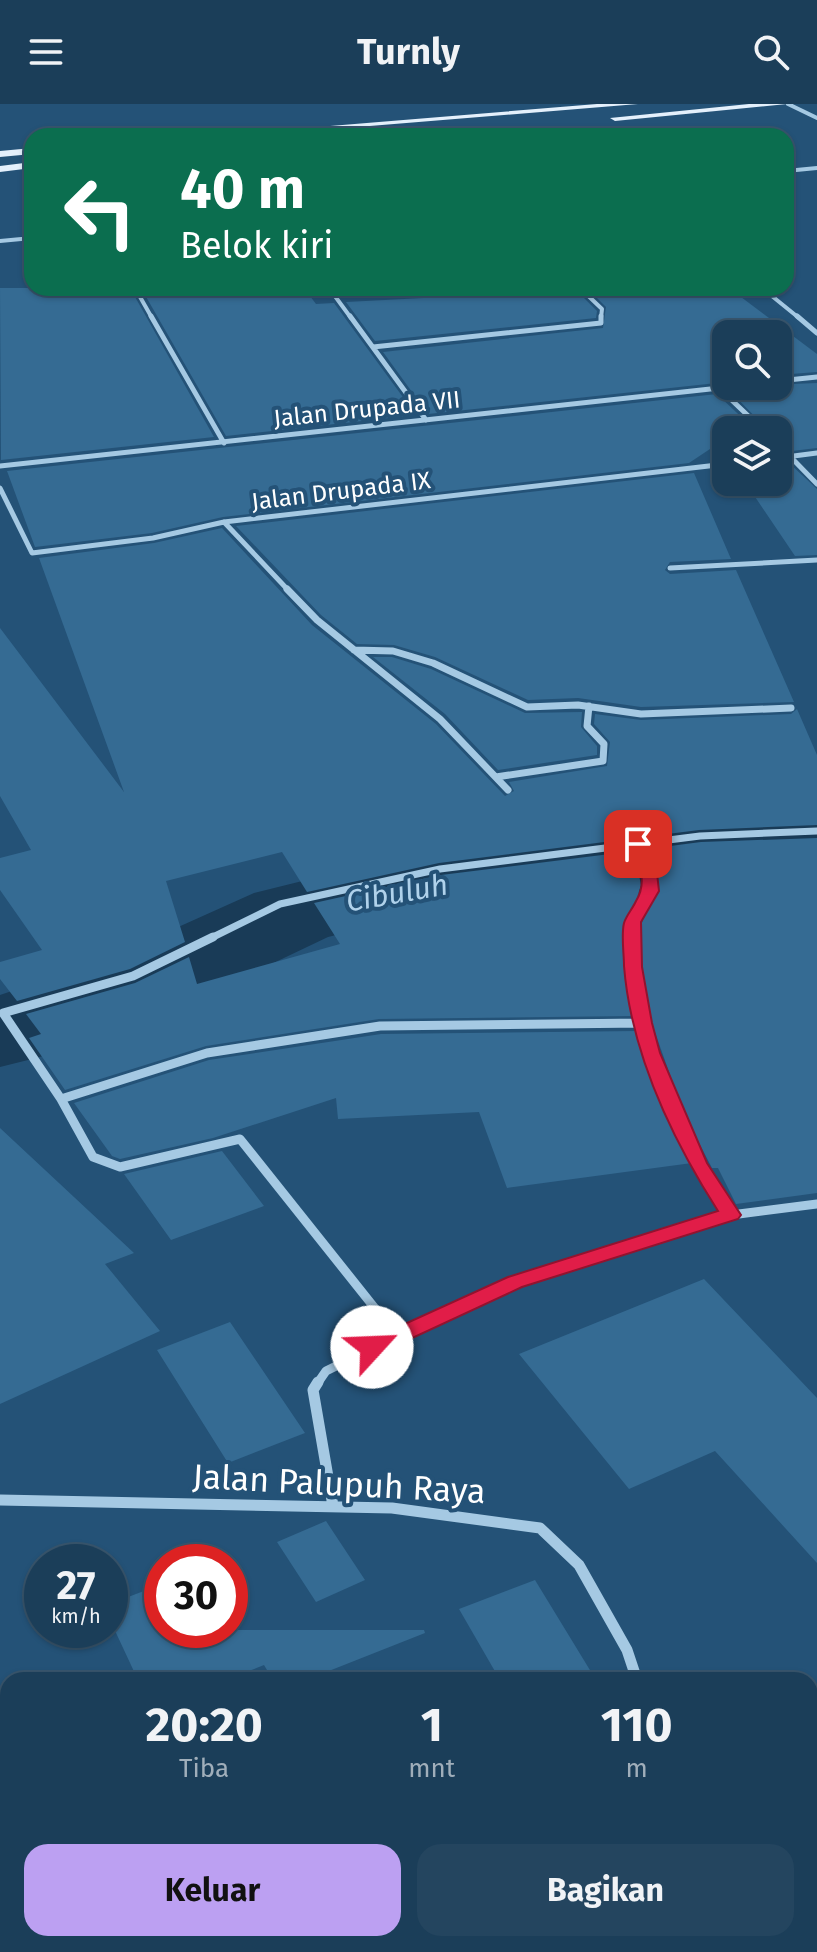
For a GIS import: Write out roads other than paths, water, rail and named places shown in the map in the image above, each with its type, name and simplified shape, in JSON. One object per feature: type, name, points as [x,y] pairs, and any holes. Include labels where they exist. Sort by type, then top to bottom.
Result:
[{"type":"main road","points":[[322,128],[633,104]]},
{"type":"main road","points":[[608,119],[785,104]]},
{"type":"main road","points":[[0,154],[24,152]]},
{"type":"main road","points":[[0,169],[24,166]]},
{"type":"street","points":[[785,104],[817,118]]},
{"type":"street","points":[[794,170],[817,168]]},
{"type":"street","points":[[0,241],[24,239]]},
{"type":"street","points":[[140,296],[224,443]]},
{"type":"street","points":[[335,296],[426,420]]},
{"type":"street","points":[[373,347],[601,323],[602,309],[588,296]]},
{"type":"street","points":[[772,296],[817,333]]},
{"type":"street","points":[[792,380],[817,377]]},
{"type":"street","name":"Jalan Drupada VII","points":[[0,466],[712,389]]},
{"type":"street","points":[[732,400],[748,416]]},
{"type":"street","points":[[792,456],[817,453]]},
{"type":"street","points":[[792,457],[817,484]]},
{"type":"street","name":"Jalan Drupada IX","points":[[0,488],[32,553],[153,538],[224,522],[712,466]]},
{"type":"street","points":[[224,522],[317,620],[440,719],[508,790]]},
{"type":"street","points":[[670,568],[817,560]]},
{"type":"street","points":[[354,650],[409,655],[469,677],[527,707],[589,706],[641,714],[791,708]]},
{"type":"street","points":[[496,777],[603,761],[604,744],[587,726],[589,706]]},
{"type":"street","points":[[397,1336],[240,1139],[120,1167],[93,1157],[61,1099],[3,1015],[133,976],[292,900],[440,869],[640,847],[700,836],[817,831]]},
{"type":"street","points":[[640,847],[648,864],[651,891],[633,922],[633,967],[643,1023],[651,1053],[698,1164],[731,1215]]},
{"type":"street","points":[[61,1099],[207,1053],[380,1026],[643,1023]]},
{"type":"street","points":[[333,1506],[313,1390],[326,1371],[515,1282],[731,1215],[817,1204]]},
{"type":"street","name":"Jalan Palupuh Raya","points":[[0,1500],[333,1506],[437,1512],[540,1528],[579,1565],[627,1650],[634,1672]]},
{"type":"waterway","name":"Cibuluh","points":[[0,1033],[146,982],[291,915],[395,889],[817,842]]}]
